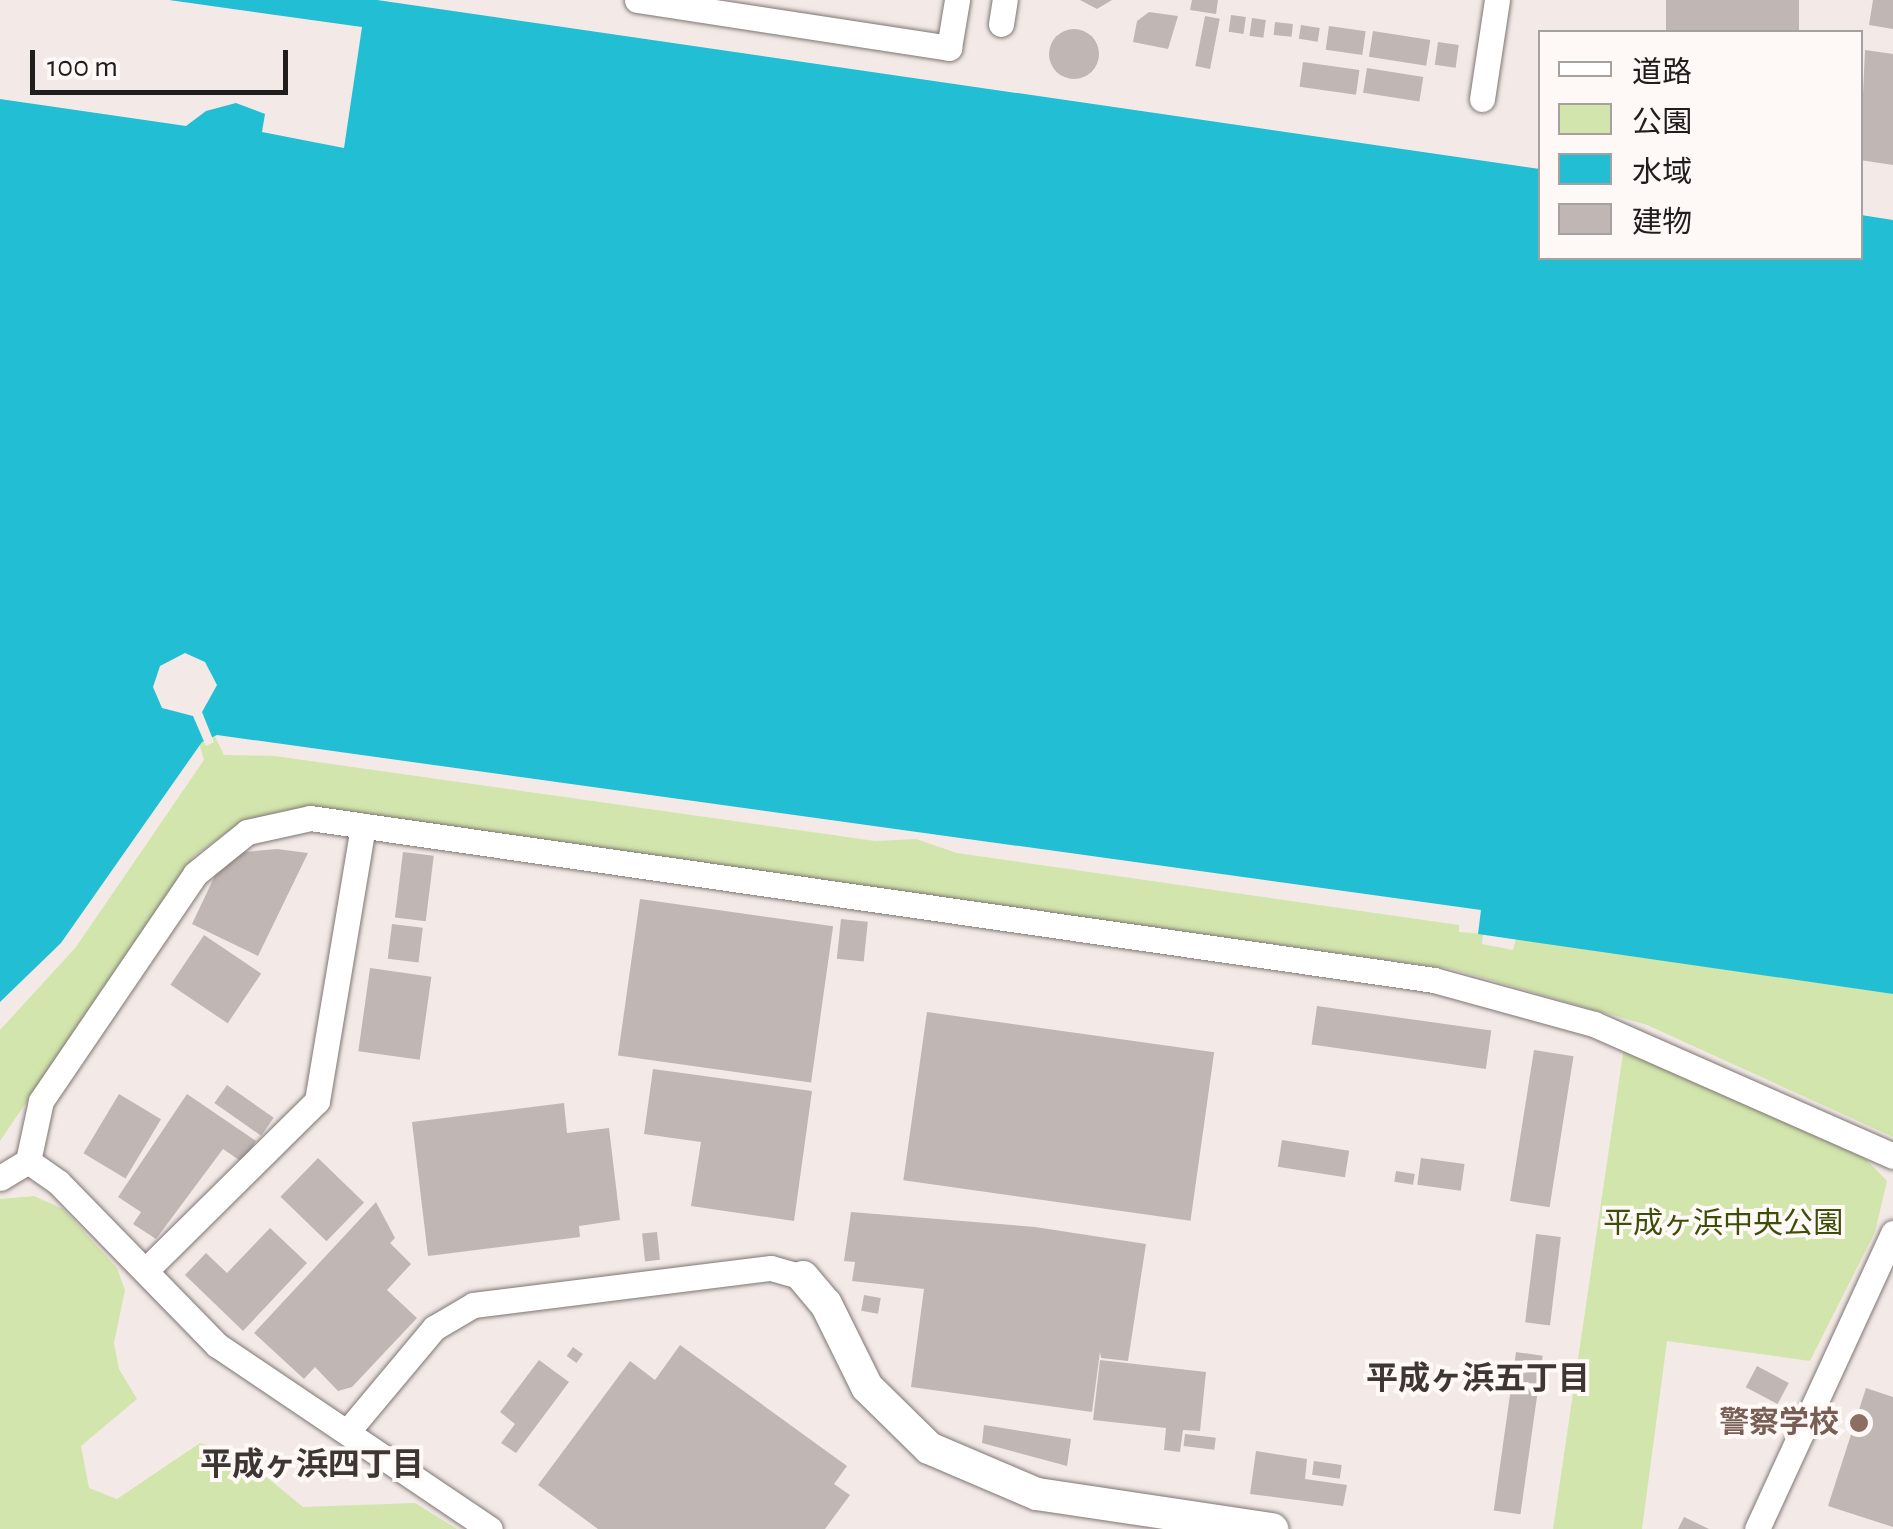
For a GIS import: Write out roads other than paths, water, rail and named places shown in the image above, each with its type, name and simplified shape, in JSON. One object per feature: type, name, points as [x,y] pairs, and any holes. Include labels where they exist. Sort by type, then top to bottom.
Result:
[{"type":"main road","points":[[803,1276],[826,1304],[868,1387],[929,1448],[1037,1494],[1272,1529]]},
{"type":"street","points":[[637,0],[950,48],[957,0]]},
{"type":"street","points":[[1482,100],[1497,0]]},
{"type":"street","points":[[0,1178],[28,1161],[41,1101],[214,853],[276,822],[310,818],[1434,980],[1594,1024],[1893,1156]]},
{"type":"street","points":[[145,1271],[318,1101],[362,826]]},
{"type":"street","points":[[28,1161],[58,1182],[217,1345],[490,1529]]},
{"type":"street","points":[[1757,1529],[1893,1233]]},
{"type":"street","points":[[347,1432],[434,1328],[473,1305],[771,1268],[803,1276]]},
{"type":"water","points":[[169,0],[377,0],[1538,169],[1538,260],[1863,260],[1863,215],[1893,220],[1893,994],[1478,934],[1481,910],[217,735],[202,742],[61,943],[0,1002],[0,99],[186,126],[206,111],[236,103],[265,114],[262,132],[344,148],[362,27]]},
{"type":"place","name":"警察学校","points":[[1859,1423]]},
{"type":"district","name":"平成ヶ浜五丁目","points":[[1478,1379]]},
{"type":"district","name":"平成ヶ浜四丁目","points":[[312,1465]]},
{"type":"park label","name":"平成ヶ浜中央公園","points":[[1723,1224]]}]
